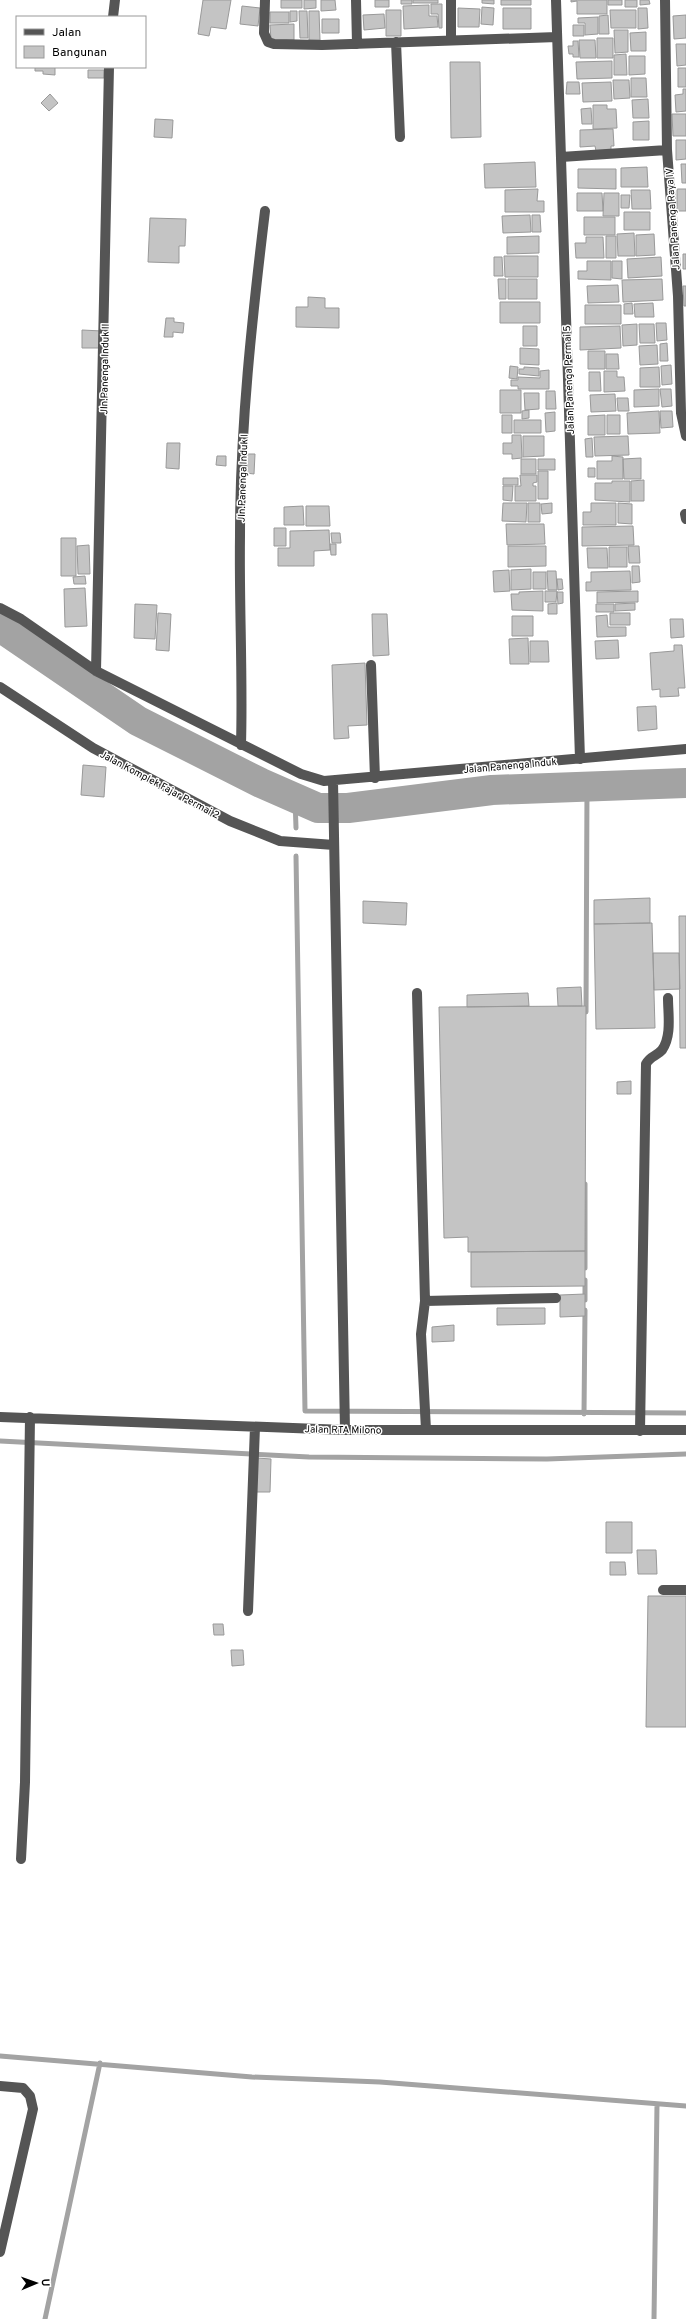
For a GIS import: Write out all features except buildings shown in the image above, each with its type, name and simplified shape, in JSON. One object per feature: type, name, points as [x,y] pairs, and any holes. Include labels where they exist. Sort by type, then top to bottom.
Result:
[{"type":"street","points":[[113,16],[115,0]]},
{"type":"street","points":[[265,0],[264,33],[268,42],[280,45],[357,44],[451,39],[557,36]]},
{"type":"street","points":[[356,0],[357,44]]},
{"type":"street","points":[[451,0],[451,39]]},
{"type":"street","name":"Jalan Panenga Permai 5","points":[[556,0],[580,759]]},
{"type":"street","name":"Jalan Panenga Raya IV","points":[[665,0],[667,150],[678,296],[681,413],[686,436]]},
{"type":"street","points":[[396,42],[400,137]]},
{"type":"street","name":"Jln.Panenga Induk II","points":[[96,671],[109,68]]},
{"type":"street","points":[[561,157],[667,150]]},
{"type":"street","name":"Jln.Panenga Induk I","points":[[241,745],[242,680],[240,536],[243,445],[251,325],[265,211]]},
{"type":"street","points":[[686,514],[686,519]]},
{"type":"street","name":"Jalan Panenga Induk","points":[[0,608],[21,619],[96,671],[301,774],[324,781],[333,782],[686,750]]},
{"type":"street","points":[[371,665],[375,778]]},
{"type":"street","name":"Jalan Komplek Fajar Permai 2","points":[[0,687],[93,748],[230,821],[280,841],[334,845]]},
{"type":"street","points":[[333,782],[340,1087],[345,1430]]},
{"type":"street","points":[[417,993],[425,1301],[421,1334],[426,1430]]},
{"type":"street","points":[[640,1431],[642,1406],[642,1220],[646,1064],[650,1057],[661,1051],[668,1037],[668,998]]},
{"type":"street","points":[[425,1301],[556,1298]]},
{"type":"street","name":"Jalan RTA Milono","points":[[0,1416],[345,1430],[686,1430]]},
{"type":"street","points":[[22,1859],[25,1766],[30,1417]]},
{"type":"street","points":[[248,1611],[255,1427]]},
{"type":"street","points":[[664,1590],[686,1590]]},
{"type":"street","points":[[0,2086],[23,2088],[30,2096],[33,2109],[0,2252]]},
{"type":"waterway","points":[[0,627],[138,721],[261,783],[318,808],[348,808],[492,790],[686,783]]},
{"type":"waterway","points":[[348,808],[506,781],[686,773]]},
{"type":"waterway","points":[[586,1012],[587,787]]},
{"type":"waterway","points":[[295,798],[296,828]]},
{"type":"waterway","points":[[296,856],[305,1411],[686,1413]]},
{"type":"waterway","points":[[585,1184],[585,1268]]},
{"type":"waterway","points":[[585,1280],[585,1300]]},
{"type":"waterway","points":[[584,1414],[585,1310]]},
{"type":"waterway","points":[[0,1441],[309,1457],[547,1459],[686,1454]]},
{"type":"waterway","points":[[0,2056],[252,2077],[380,2082],[686,2106]]},
{"type":"waterway","points":[[45,2319],[100,2063]]},
{"type":"waterway","points":[[654,2319],[657,2104]]}]
